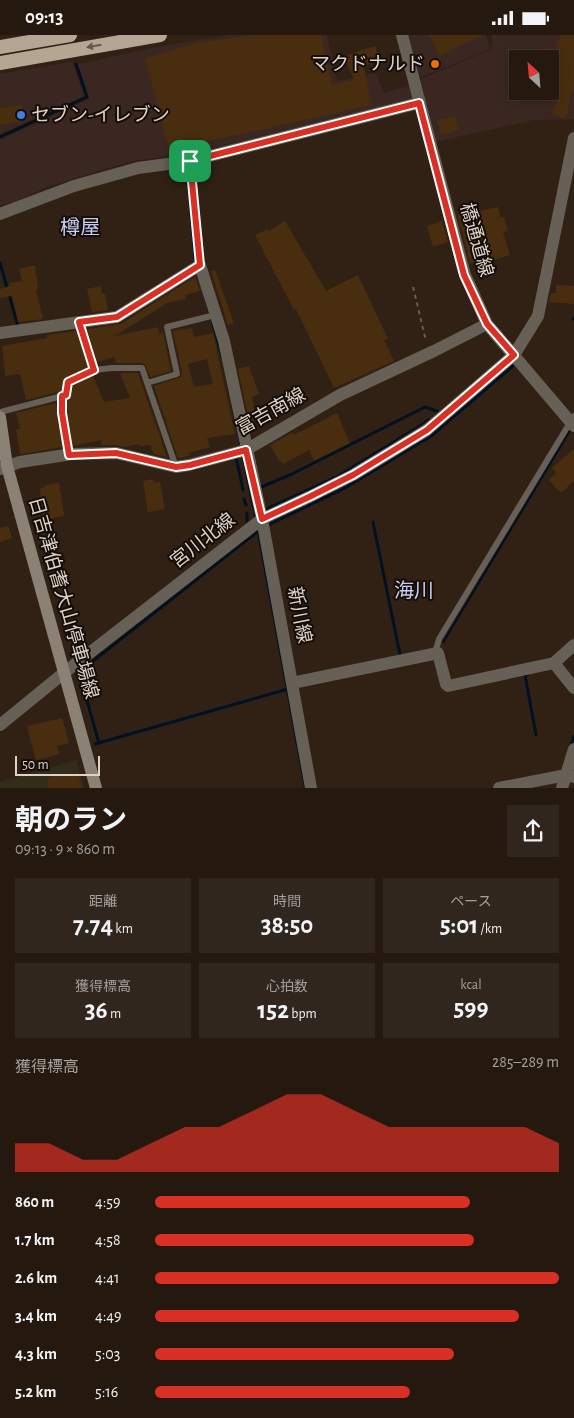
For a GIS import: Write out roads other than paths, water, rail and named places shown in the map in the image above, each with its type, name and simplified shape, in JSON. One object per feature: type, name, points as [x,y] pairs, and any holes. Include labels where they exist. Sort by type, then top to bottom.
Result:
[{"type":"highway","points":[[0,47],[70,35]]},
{"type":"highway","points":[[0,63],[160,35]]},
{"type":"main road","name":"日吉津伯耆大山停車場線","points":[[0,417],[3,467],[65,672],[96,788]]},
{"type":"street","name":"橋通道線","points":[[402,35],[464,275],[487,324],[573,421]]},
{"type":"street","points":[[0,214],[74,186],[138,168],[190,161],[419,103]]},
{"type":"street","name":"宮川北線","points":[[0,725],[262,519],[353,475],[427,430],[514,355],[538,316],[574,138]]},
{"type":"street","points":[[0,333],[117,317],[200,265]]},
{"type":"street","name":"新川線","points":[[200,265],[224,341],[262,519],[311,788]]},
{"type":"street","name":"富吉南線","points":[[3,467],[20,462],[69,455],[116,453],[176,467],[246,450],[340,395],[487,324]]},
{"type":"street","points":[[292,683],[438,653],[448,686],[554,663],[574,645]]},
{"type":"street","points":[[554,663],[574,688]]},
{"type":"street","points":[[562,788],[570,776],[574,749]]},
{"type":"street","points":[[499,788],[570,776]]},
{"type":"lane","points":[[190,161],[200,265]]},
{"type":"lane","points":[[147,383],[176,374],[166,327],[215,315]]},
{"type":"lane","points":[[79,322],[94,370]]},
{"type":"lane","points":[[0,412],[66,395],[68,382],[94,370],[142,368],[176,467]]},
{"type":"lane","points":[[62,396],[62,413],[69,455]]},
{"type":"lane","points":[[435,654],[439,639],[573,421]]},
{"type":"water","points":[[187,165],[195,241],[222,347],[307,788],[304,788],[254,516],[223,365],[194,262],[185,166]]},
{"type":"water","points":[[428,418],[430,419],[422,425],[338,478],[263,512],[263,509],[337,475]]},
{"type":"water","points":[[569,430],[571,431],[444,643],[442,642]]},
{"type":"waterway","points":[[0,137],[87,97],[76,64]]},
{"type":"waterway","points":[[0,263],[18,326]]},
{"type":"waterway","points":[[268,525],[345,488],[431,436],[513,366]]},
{"type":"waterway","points":[[259,488],[292,474],[425,407],[437,411]]},
{"type":"waterway","points":[[236,457],[243,490]]},
{"type":"waterway","points":[[244,499],[246,505]]},
{"type":"waterway","points":[[247,513],[247,521]]},
{"type":"waterway","points":[[373,522],[400,655]]},
{"type":"waterway","points":[[99,743],[79,672],[257,532]]},
{"type":"waterway","points":[[528,674],[525,675],[536,735]]},
{"type":"waterway","points":[[95,744],[288,689]]},
{"type":"waterway","points":[[571,745],[574,736]]},
{"type":"place","name":"マクドナルド","points":[[435,64]]},
{"type":"place","name":"セブン-イレブン","points":[[21,115]]},
{"type":"district","name":"樽屋","points":[[80,228]]},
{"type":"district","name":"海川","points":[[414,591]]}]
